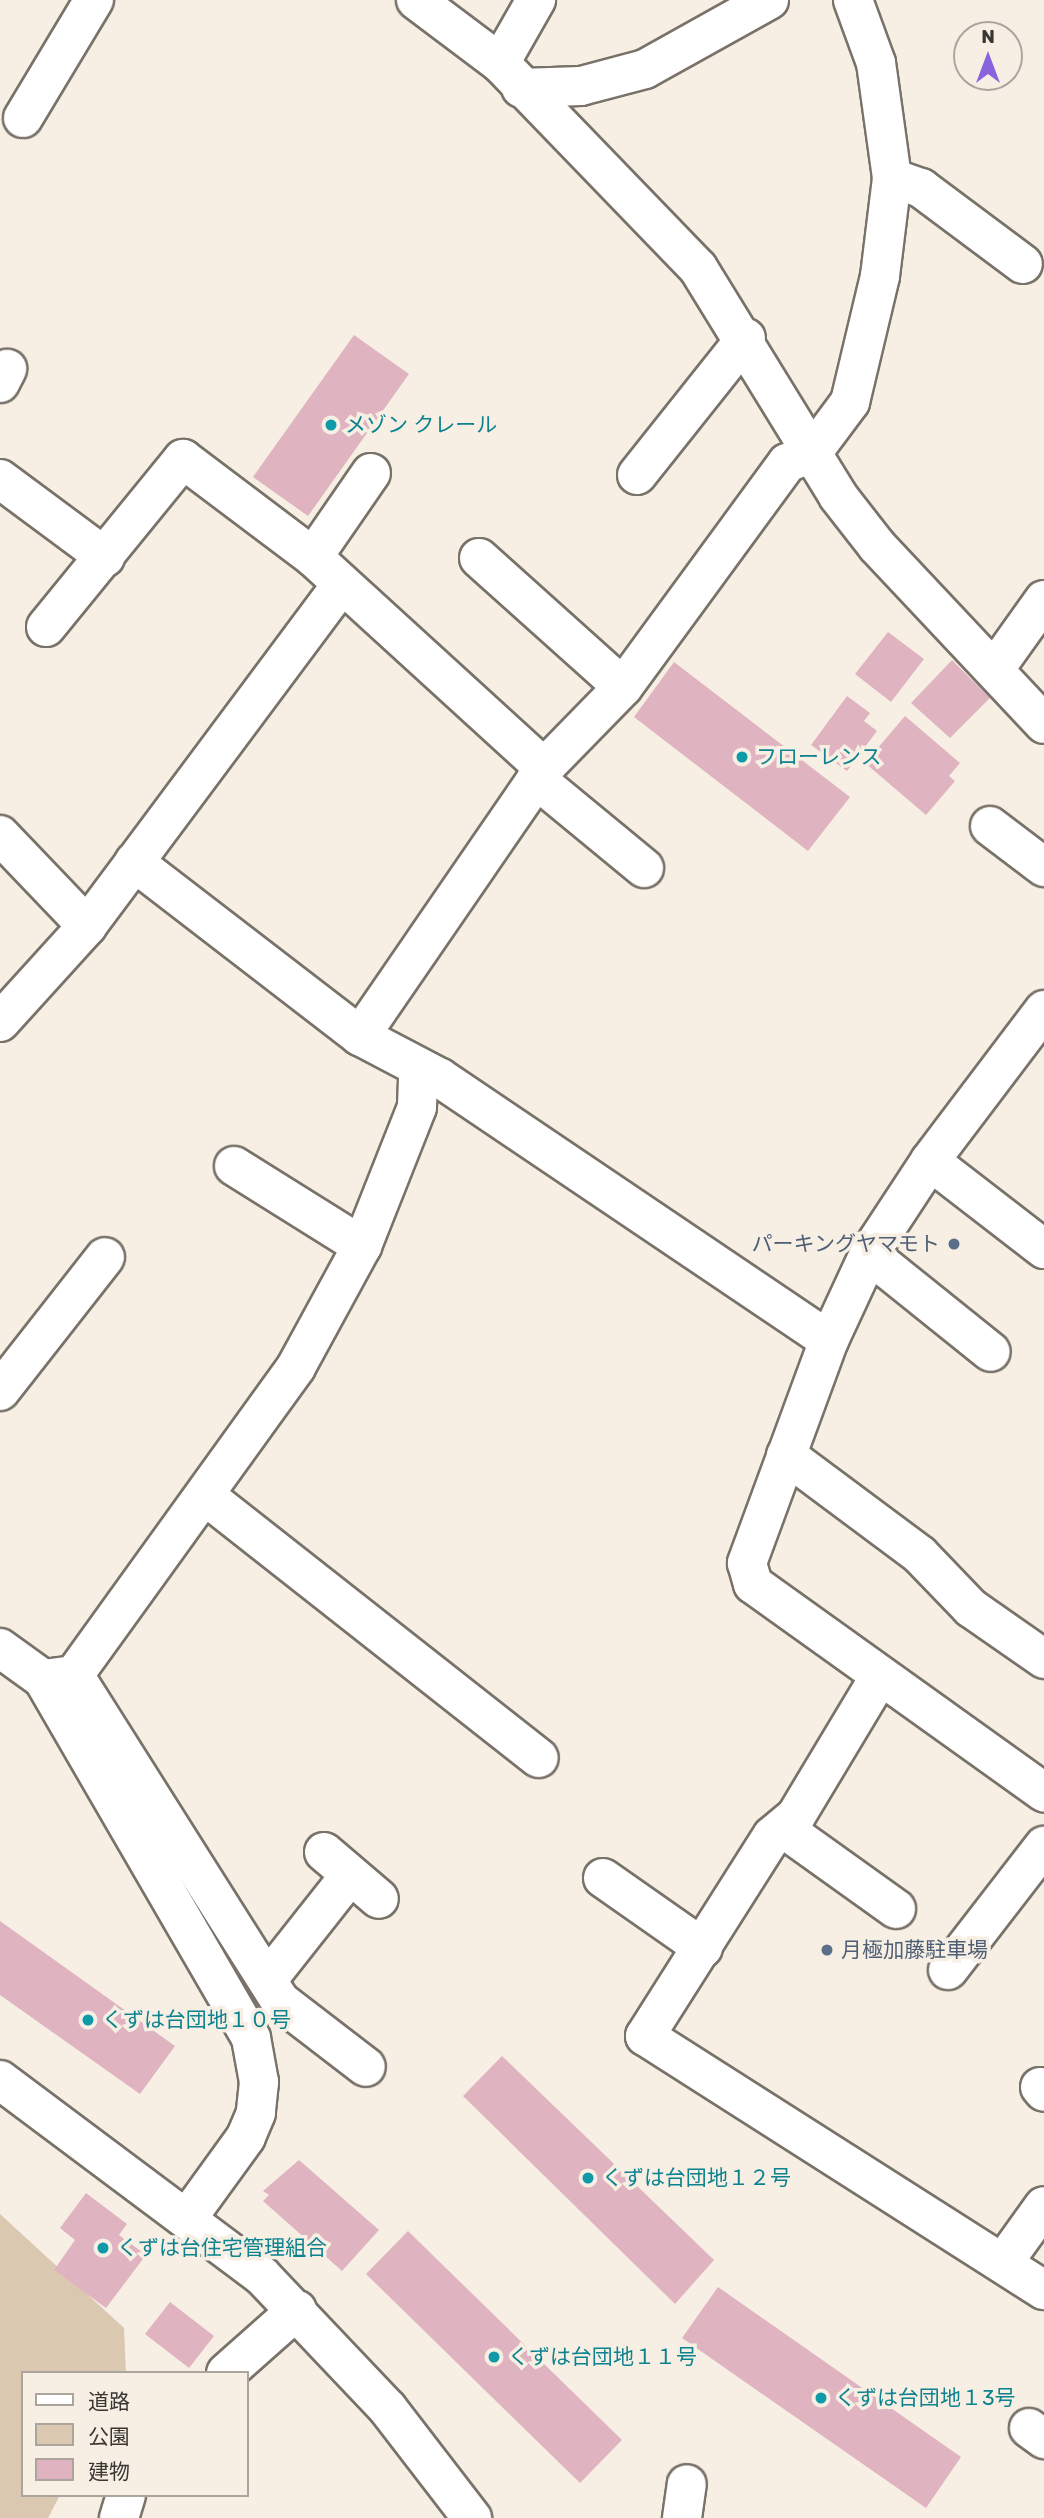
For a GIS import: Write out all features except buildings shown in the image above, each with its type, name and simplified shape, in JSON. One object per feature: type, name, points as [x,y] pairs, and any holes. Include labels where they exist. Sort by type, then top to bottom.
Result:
[{"type":"street","points":[[23,118],[94,0]]},
{"type":"street","points":[[416,0],[510,76],[698,268],[746,338],[812,453],[877,546],[1044,724]]},
{"type":"street","points":[[510,76],[536,0]]},
{"type":"street","points":[[510,76],[581,86],[645,69],[769,0]]},
{"type":"street","points":[[360,1035],[540,774],[623,687],[787,463],[812,453],[850,402],[880,276],[892,178],[876,64],[853,0]]},
{"type":"street","points":[[892,178],[921,188],[1023,264]]},
{"type":"street","points":[[637,475],[746,338]]},
{"type":"street","points":[[46,627],[183,459],[313,557],[540,774],[644,868]]},
{"type":"street","points":[[313,557],[370,473]]},
{"type":"street","points":[[0,479],[105,557]]},
{"type":"street","points":[[480,558],[623,687]]},
{"type":"street","points":[[0,1022],[88,926],[341,585]]},
{"type":"street","points":[[993,670],[1044,600]]},
{"type":"street","points":[[990,826],[1044,867]]},
{"type":"street","points":[[0,835],[88,926]]},
{"type":"street","points":[[134,862],[360,1035],[418,1071],[440,1078],[829,1340]]},
{"type":"street","points":[[1044,1010],[930,1161],[869,1254],[829,1340],[747,1563],[753,1584],[1044,1792]]},
{"type":"street","points":[[59,1677],[207,1497],[296,1367],[362,1246],[416,1107],[418,1071]]},
{"type":"street","points":[[930,1161],[1044,1249]]},
{"type":"street","points":[[234,1166],[362,1246]]},
{"type":"street","points":[[869,1254],[991,1352]]},
{"type":"street","points":[[0,1391],[105,1257]]},
{"type":"street","points":[[786,1455],[920,1555],[971,1608],[1044,1659]]},
{"type":"street","points":[[207,1497],[539,1758]]},
{"type":"street","points":[[3,1655],[59,1677],[268,1979],[280,2001],[366,2067]]},
{"type":"street","points":[[880,1676],[796,1816],[783,1828],[645,2036],[1044,2290]]},
{"type":"street","points":[[59,1677],[251,2038],[259,2082],[256,2113],[246,2137],[188,2217]]},
{"type":"street","points":[[783,1828],[896,1909]]},
{"type":"street","points":[[948,1970],[1044,1846]]},
{"type":"street","points":[[268,1979],[337,1863],[379,1899]]},
{"type":"street","points":[[603,1878],[703,1948]]},
{"type":"street","points":[[0,2080],[188,2217],[297,2310],[388,2409],[472,2518]]},
{"type":"street","points":[[1003,2263],[1044,2206]]},
{"type":"street","points":[[228,2371],[297,2310]]},
{"type":"street","points":[[118,2518],[124,2497]]},
{"type":"green space","points":[[0,2214],[124,2328],[126,2371],[21,2371],[21,2497],[59,2497],[48,2518],[0,2518]]},
{"type":"place","name":"メゾン クレール","points":[[331,425]]},
{"type":"place","name":"フローレンス","points":[[742,757]]},
{"type":"place","name":"パーキングヤマモト","points":[[954,1244]]},
{"type":"place","name":"月極加藤駐車場","points":[[827,1950]]},
{"type":"place","name":"くずは台団地１０号","points":[[88,2020]]},
{"type":"place","name":"くずは台団地１２号","points":[[588,2178]]},
{"type":"place","name":"くずは台住宅管理組合","points":[[103,2248]]},
{"type":"place","name":"くずは台団地１１号","points":[[494,2357]]},
{"type":"place","name":"くずは台団地１3号","points":[[821,2398]]}]
